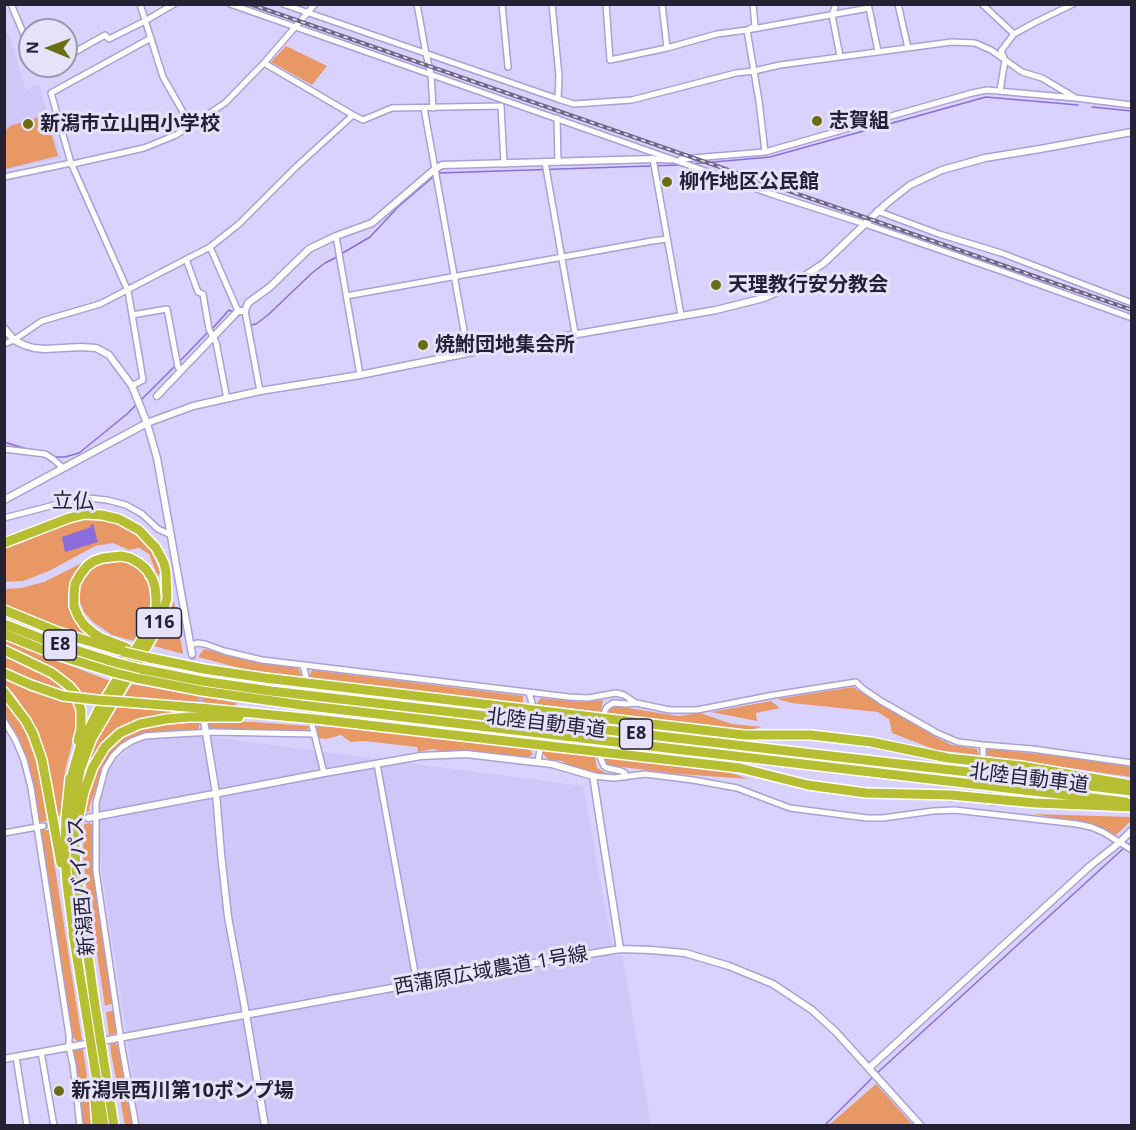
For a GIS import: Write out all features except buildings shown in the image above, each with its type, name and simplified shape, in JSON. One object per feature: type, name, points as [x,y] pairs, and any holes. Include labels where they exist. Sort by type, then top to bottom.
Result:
[{"type":"highway","name":"新潟西バイパス","points":[[4,543],[69,518],[85,514],[102,515],[118,519],[139,530],[156,548],[166,572],[167,598],[162,617],[101,722],[86,754],[76,787],[74,806],[76,870],[105,1125]]},
{"type":"highway","points":[[70,782],[80,747],[89,728],[142,639],[156,608],[152,578],[139,563],[121,556],[103,558],[87,566],[80,575],[75,584],[74,606],[84,625],[92,632],[126,650]]},
{"type":"highway","points":[[4,610],[58,632],[151,657],[232,674],[744,735],[811,735],[843,738],[948,758],[1022,766],[1131,784]]},
{"type":"highway","name":"北陸自動車道","points":[[4,624],[114,667],[136,678],[202,691],[290,704],[1131,802]]},
{"type":"highway","name":"北陸自動車道","points":[[4,634],[51,653],[114,667],[141,669],[271,691],[1131,791]]},
{"type":"highway","points":[[4,650],[52,673],[69,686],[75,693],[81,710],[81,729],[70,782],[66,817],[67,884],[74,937]]},
{"type":"highway","points":[[4,673],[63,696],[199,708],[740,768],[808,785],[866,793],[951,795],[1035,803],[1131,807]]},
{"type":"highway","name":"新潟西バイパス","points":[[4,692],[26,721],[42,760],[74,937],[100,1037],[114,1125]]},
{"type":"highway","points":[[75,848],[81,806],[90,773],[98,756],[120,733],[151,722],[189,717],[314,722]]},
{"type":"highway","points":[[89,1000],[97,1125]]},
{"type":"highway","points":[[100,1037],[120,1125]]},
{"type":"street","points":[[11,4],[18,21]]},
{"type":"street","points":[[140,4],[163,77],[191,126]]},
{"type":"street","points":[[78,50],[105,35],[109,39],[174,4]]},
{"type":"street","points":[[230,4],[1131,318]]},
{"type":"street","points":[[283,4],[574,104],[632,100],[735,73],[780,64],[952,42],[975,43],[991,50],[1022,72],[1042,78],[1075,98]]},
{"type":"street","points":[[4,177],[144,148],[176,135],[225,103],[264,63],[315,4]]},
{"type":"street","points":[[417,4],[431,74],[433,108]]},
{"type":"street","points":[[502,4],[508,67]]},
{"type":"street","points":[[552,4],[559,76],[558,99]]},
{"type":"street","points":[[606,4],[610,60],[717,34],[869,8],[878,51]]},
{"type":"street","points":[[662,4],[667,48]]},
{"type":"street","points":[[747,30],[755,26],[753,4]]},
{"type":"street","points":[[836,4],[832,15],[840,56]]},
{"type":"street","points":[[898,4],[908,48]]},
{"type":"street","points":[[982,4],[1014,34]]},
{"type":"street","points":[[1000,91],[1005,60],[1000,51],[1014,34],[1073,4]]},
{"type":"street","points":[[747,30],[765,152]]},
{"type":"street","points":[[132,386],[143,380],[128,291],[72,163],[51,93],[151,38]]},
{"type":"street","points":[[264,63],[363,120],[392,108],[501,106],[504,164]]},
{"type":"street","points":[[157,396],[248,303],[270,287],[309,249],[372,223],[442,165],[677,160],[765,152],[987,90],[1131,105]]},
{"type":"street","points":[[424,108],[468,353]]},
{"type":"street","points":[[4,344],[42,321],[100,304],[128,291],[210,247],[238,224],[296,167],[353,116]]},
{"type":"street","points":[[557,118],[558,161]]},
{"type":"street","points":[[4,500],[147,423],[193,406],[575,333],[716,310],[764,298],[788,287],[824,263],[877,211],[910,184],[942,170],[985,158],[1131,132]]},
{"type":"street","points":[[653,159],[681,315]]},
{"type":"street","points":[[544,162],[575,333]]},
{"type":"street","points":[[877,211],[939,234],[1001,253],[1131,303]]},
{"type":"street","points":[[336,236],[360,375]]},
{"type":"street","points":[[346,296],[667,239]]},
{"type":"street","points":[[210,247],[241,311],[260,392]]},
{"type":"street","points":[[186,259],[198,292],[203,294],[209,329],[216,342],[227,399]]},
{"type":"street","points":[[132,315],[167,309],[178,367],[181,370]]},
{"type":"street","points":[[4,328],[14,340],[34,348],[81,346],[96,348],[109,355],[132,386],[147,423],[157,458],[192,654]]},
{"type":"street","points":[[4,449],[45,454],[63,468]]},
{"type":"street","points":[[4,518],[88,498],[126,505],[142,514],[158,529],[171,535]]},
{"type":"street","points":[[191,645],[205,645],[249,657],[303,665],[529,693],[578,698],[616,693],[636,703]]},
{"type":"street","points":[[303,665],[306,677]]},
{"type":"street","points":[[605,711],[613,703],[636,703],[687,711],[856,682],[881,701],[937,733],[958,742],[1032,749],[1131,763]]},
{"type":"street","points":[[529,693],[532,702]]},
{"type":"street","points":[[4,721],[24,760],[31,788],[69,1035],[80,1125]]},
{"type":"street","points":[[204,721],[216,794],[220,854],[228,917],[265,1125]]},
{"type":"street","points":[[314,722],[314,734],[324,773]]},
{"type":"street","points":[[136,1125],[96,871],[92,818],[105,769],[122,747],[145,736],[213,732],[314,734]]},
{"type":"street","points":[[983,745],[983,754]]},
{"type":"street","points":[[538,762],[540,749]]},
{"type":"street","points":[[92,818],[421,756],[466,754],[552,764],[608,778],[645,774],[693,780],[737,788],[790,808],[867,818],[955,810],[1084,825],[1103,832],[1131,850]]},
{"type":"street","points":[[600,757],[604,766],[625,773],[625,777]]},
{"type":"street","points":[[377,764],[417,984]]},
{"type":"street","points":[[593,776],[620,949]]},
{"type":"street","points":[[992,806],[992,814]]},
{"type":"street","points":[[4,833],[43,826]]},
{"type":"street","points":[[869,1068],[1131,830]]},
{"type":"street","name":"西蒲原広域農道 1号線","points":[[4,1059],[468,974],[620,949],[685,953],[729,966],[773,984],[812,1010],[836,1032],[921,1125]]},
{"type":"street","points":[[41,1053],[54,1125]]},
{"type":"street","points":[[16,1057],[27,1125]]},
{"type":"shaded area","name":"新潟市立山田小学校","points":[[4,29],[9,35],[18,64],[18,78],[22,78],[26,90],[39,84],[61,158],[5,170]]},
{"type":"shaded area","points":[[286,46],[327,66],[312,85],[271,62]]},
{"type":"shaded area","points":[[46,115],[58,156],[5,169],[5,131],[10,126]]},
{"type":"shaded area","points":[[98,518],[116,522],[139,535],[151,549],[160,572],[158,577],[149,554],[139,548],[129,550],[113,543],[95,546],[49,571],[23,581],[5,582],[5,548],[77,519]]},
{"type":"shaded area","points":[[93,524],[98,542],[65,552],[62,537],[91,527],[90,525]]},
{"type":"shaded area","points":[[92,558],[70,591],[71,611],[75,621],[87,634],[86,636],[5,605],[4,589],[21,588],[44,582]]},
{"type":"shaded area","points":[[117,560],[130,563],[141,572],[148,584],[151,599],[148,614],[134,641],[112,635],[93,622],[84,612],[80,602],[78,590],[83,578],[104,561]]},
{"type":"shaded area","points":[[174,601],[183,654],[154,646],[162,633]]},
{"type":"shaded area","points":[[4,640],[110,681],[103,696],[78,693],[5,647]]},
{"type":"shaded area","points":[[204,649],[261,663],[298,668],[303,679],[262,674],[198,657]]},
{"type":"shaded area","points":[[4,655],[57,682],[66,692],[34,682],[5,668]]},
{"type":"shaded area","points":[[312,670],[523,696],[523,704],[308,679]]},
{"type":"shaded area","points":[[5,676],[73,703],[76,713],[75,733],[65,770],[63,815],[58,816],[46,757],[38,733],[17,698],[5,684]]},
{"type":"shaded area","points":[[132,684],[237,703],[235,706],[124,697]]},
{"type":"shaded area","points":[[853,687],[936,737],[952,745],[977,749],[979,755],[936,750],[892,733],[889,719],[878,712],[792,703],[777,699]]},
{"type":"shaded area","points":[[541,698],[586,702],[603,700],[601,712],[536,704]]},
{"type":"shaded area","points":[[4,700],[15,713],[25,731],[34,755],[47,821],[41,822],[38,819],[28,763],[18,736],[5,716]]},
{"type":"shaded area","points":[[771,701],[780,708],[756,713],[757,721],[711,712]]},
{"type":"shaded area","points":[[615,706],[679,716],[700,713],[732,724],[762,727],[749,730],[724,728],[607,713]]},
{"type":"shaded area","points":[[115,707],[192,711],[190,714],[147,717],[126,725],[112,734],[84,782],[85,770],[95,745]]},
{"type":"shaded area","points":[[206,721],[309,726],[305,734],[211,731]]},
{"type":"shaded area","points":[[200,722],[198,731],[173,730],[143,734],[124,743],[113,752],[103,769],[89,808],[90,811],[86,812],[90,786],[96,770],[105,753],[121,736],[142,727]]},
{"type":"shaded area","points":[[315,726],[372,729],[530,749],[533,755],[524,758],[464,750],[447,753],[433,749],[418,752],[417,747],[364,741],[351,742],[341,735],[326,739],[317,738]]},
{"type":"shaded area","points":[[174,732],[583,786],[614,956],[622,955],[651,1125],[140,1125],[92,807],[108,766],[137,743]]},
{"type":"shaded area","points":[[543,749],[595,757],[597,768],[611,776],[565,765],[563,761],[548,760],[542,752]]},
{"type":"shaded area","points":[[989,749],[1067,757],[1131,767],[1131,777],[987,756],[985,752]]},
{"type":"shaded area","points":[[602,758],[729,772],[749,779],[679,774],[606,765]]},
{"type":"shaded area","points":[[1033,814],[1131,817],[1131,821],[1116,835],[1092,824]]},
{"type":"shaded area","points":[[84,824],[92,825],[94,869],[114,1003],[105,1006],[83,855]]},
{"type":"shaded area","points":[[49,830],[82,1040],[77,1041],[71,1036],[46,876],[40,832]]},
{"type":"shaded area","points":[[113,1011],[118,1027],[115,1034],[109,1035],[106,1012]]},
{"type":"shaded area","points":[[115,1043],[119,1046],[134,1125],[125,1125],[111,1053],[110,1044]]},
{"type":"shaded area","points":[[83,1049],[94,1125],[82,1125],[76,1068],[72,1055],[75,1050]]},
{"type":"shaded area","points":[[876,1084],[913,1125],[829,1125]]},
{"type":"waterway","points":[[691,164],[770,157],[986,97],[1078,105]]},
{"type":"waterway","points":[[1092,107],[1132,111]]},
{"type":"waterway","points":[[437,174],[680,165]]},
{"type":"waterway","points":[[341,254],[370,237],[398,207],[433,177]]},
{"type":"waterway","points":[[250,325],[256,324],[268,315],[312,273],[337,257]]},
{"type":"waterway","points":[[212,329],[229,310],[234,313]]},
{"type":"waterway","points":[[178,363],[208,332]]},
{"type":"waterway","points":[[140,401],[175,366]]},
{"type":"waterway","points":[[55,457],[79,453],[137,404]]},
{"type":"waterway","points":[[4,442],[27,449]]},
{"type":"waterway","points":[[876,1074],[1125,847]]},
{"type":"waterway","points":[[824,1126],[872,1078]]},
{"type":"tunnel","points":[[192,654],[202,709]]},
{"type":"tunnel","points":[[307,682],[311,720]]},
{"type":"tunnel","points":[[984,761],[992,806]]},
{"type":"tunnel","points":[[43,826],[68,822]]},
{"type":"railway","points":[[250,4],[1132,310]]},
{"type":"place","name":"志賀組","points":[[817,121]]},
{"type":"place","name":"新潟市立山田小学校","points":[[28,124]]},
{"type":"place","name":"柳作地区公民館","points":[[667,182]]},
{"type":"place","name":"天理教行安分教会","points":[[716,285]]},
{"type":"place","name":"焼鮒団地集会所","points":[[423,345]]},
{"type":"place","name":"新潟県西川第10ポンプ場","points":[[59,1091]]},
{"type":"district","name":"立仏","points":[[73,502]]}]
